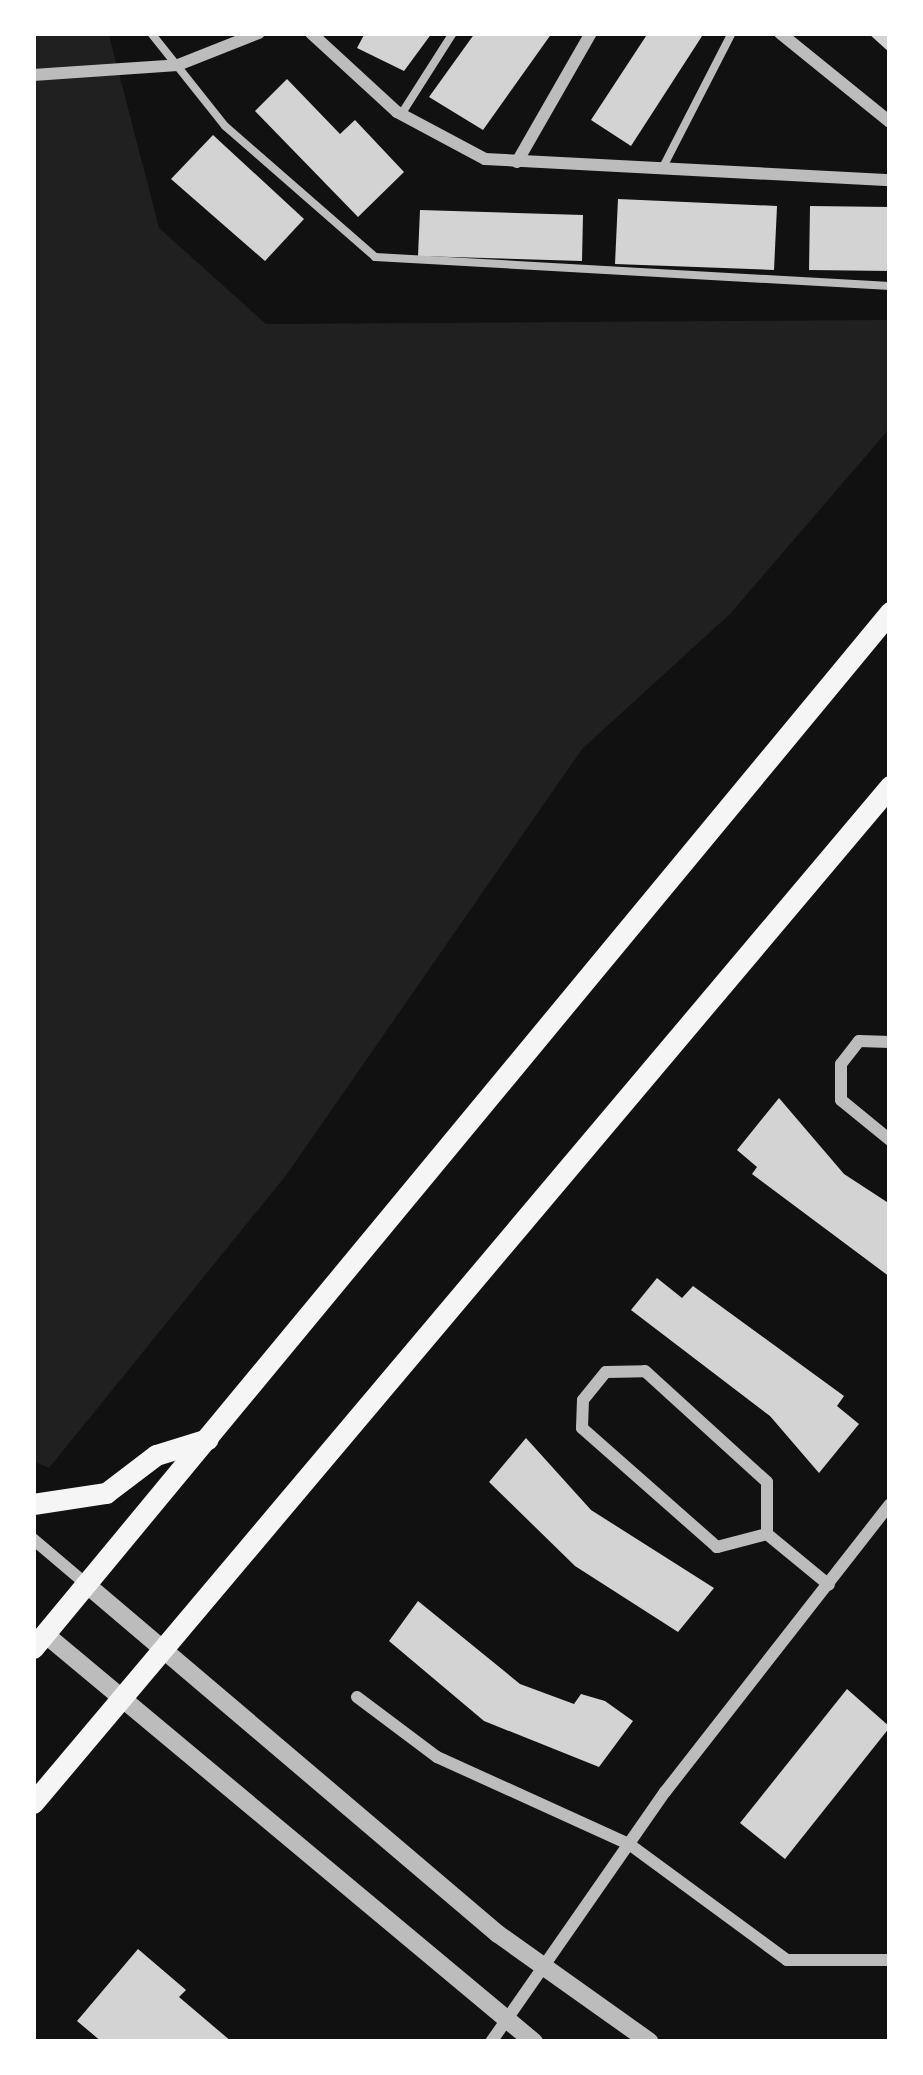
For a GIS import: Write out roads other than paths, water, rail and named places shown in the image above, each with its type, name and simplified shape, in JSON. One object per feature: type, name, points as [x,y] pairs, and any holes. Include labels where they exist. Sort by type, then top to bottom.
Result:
[{"type":"main road","points":[[37,1635],[208,1438],[890,612]]},
{"type":"main road","points":[[33,1803],[890,786]]},
{"type":"main road","points":[[33,1504],[106,1493],[156,1455],[208,1438]]},
{"type":"street","points":[[33,74],[178,64],[259,33]]},
{"type":"street","points":[[310,33],[401,114],[453,150],[517,162],[890,180]]},
{"type":"street","points":[[517,162],[591,33]]},
{"type":"street","points":[[780,33],[890,122]]},
{"type":"street","points":[[890,1042],[859,1041],[841,1064],[841,1100],[890,1140]]},
{"type":"street","points":[[645,1371],[767,1482],[767,1534],[717,1547],[582,1428],[583,1400],[607,1372],[645,1371]]},
{"type":"street","points":[[491,2042],[628,1844],[890,1504]]},
{"type":"street","points":[[767,1534],[829,1585]]},
{"type":"street","points":[[33,1540],[542,1969],[650,2042]]},
{"type":"street","points":[[37,1635],[122,1699],[534,2042]]},
{"type":"street","points":[[357,1697],[437,1757],[628,1844],[787,1960],[890,1960]]},
{"type":"lane","points":[[152,33],[225,126],[375,257],[400,265],[890,286]]},
{"type":"lane","points":[[401,114],[453,33]]},
{"type":"lane","points":[[662,168],[732,33]]}]
